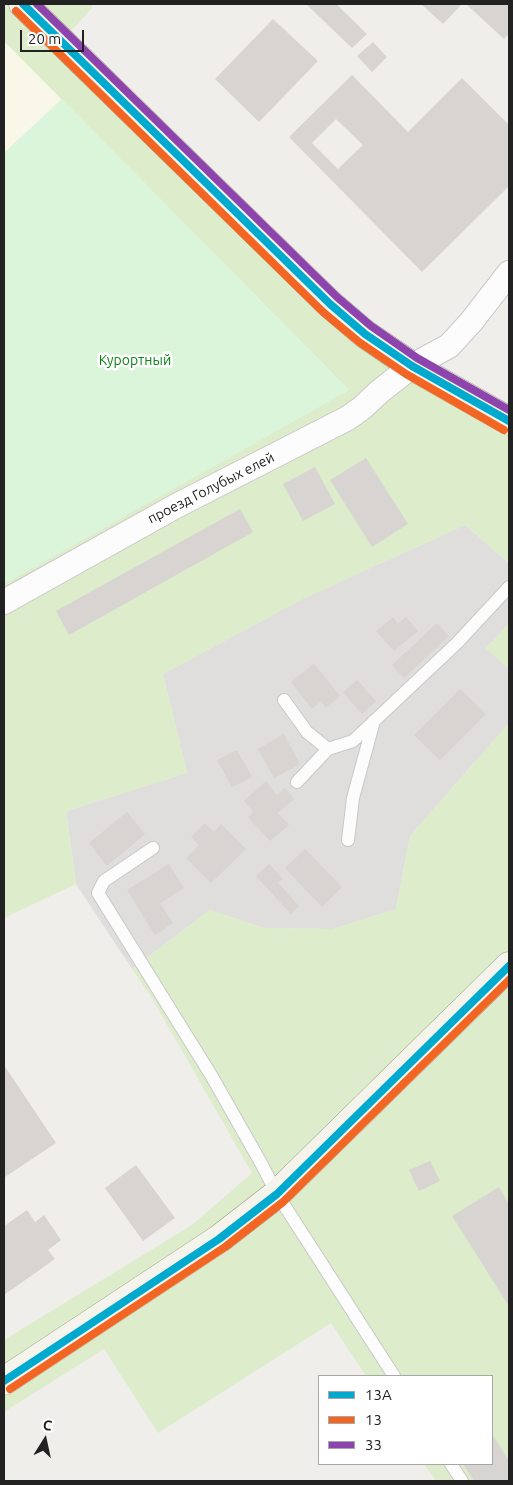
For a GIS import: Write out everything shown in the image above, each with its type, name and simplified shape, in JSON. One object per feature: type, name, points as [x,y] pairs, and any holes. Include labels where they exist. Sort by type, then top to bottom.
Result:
[{"type":"street","points":[[23,4],[316,292],[365,334],[412,366],[509,420]]},
{"type":"street","name":"проезд Голубых елей","points":[[4,602],[176,506],[348,418],[412,366],[449,346],[471,322],[509,273]]},
{"type":"street","points":[[4,1381],[219,1239],[277,1194],[509,966]]},
{"type":"lane","points":[[297,782],[328,749],[353,741],[457,643],[509,587]]},
{"type":"lane","points":[[284,700],[307,732],[328,749]]},
{"type":"lane","points":[[348,840],[353,798],[374,721]]},
{"type":"lane","points":[[153,848],[104,881],[98,893],[211,1075],[277,1194],[393,1375]]},
{"type":"lane","points":[[452,1465],[462,1481]]},
{"type":"shaded area","points":[[4,41],[62,99],[4,153]]},
{"type":"shaded area","points":[[465,525],[509,563],[509,624],[486,648],[509,669],[509,723],[410,836],[396,909],[333,929],[264,928],[210,910],[132,969],[76,884],[66,811],[187,773],[163,674],[302,599]]},
{"type":"green space","points":[[4,4],[90,4],[93,7],[62,41],[296,273],[509,421],[509,563],[465,525],[303,599],[163,674],[187,773],[66,811],[76,884],[4,918],[4,584],[349,390],[4,41]]},
{"type":"green space","name":"Курортный","points":[[62,99],[349,390],[4,584],[4,153]]},
{"type":"green space","points":[[509,624],[509,669],[486,648]]},
{"type":"green space","points":[[509,723],[509,1481],[436,1481],[425,1465],[493,1465],[493,1375],[365,1375],[331,1323],[158,1433],[104,1349],[4,1412],[4,1340],[192,1225],[252,1173],[153,1000],[132,969],[210,910],[264,928],[333,929],[396,909],[410,836]]},
{"type":"building","points":[[306,4],[336,4],[367,34],[352,48]]},
{"type":"building","points":[[421,4],[462,4],[443,24]]},
{"type":"building","points":[[466,4],[508,4],[509,34],[504,39]]},
{"type":"building","points":[[273,19],[318,61],[259,122],[215,79]]},
{"type":"building","points":[[373,42],[387,57],[372,72],[357,56]]},
{"type":"building","points":[[352,75],[408,132],[462,78],[509,125],[509,186],[422,272],[289,137]],"holes":[[[336,119],[363,145],[338,169],[312,143]]]},
{"type":"building","points":[[366,458],[408,524],[372,547],[330,480]]},
{"type":"building","points":[[315,467],[335,504],[303,521],[283,484]]},
{"type":"building","points":[[240,509],[253,532],[69,635],[56,611]]},
{"type":"building","points":[[393,617],[398,624],[406,617],[418,631],[394,651],[376,631]]},
{"type":"building","points":[[437,623],[449,636],[404,678],[392,665]]},
{"type":"building","points":[[314,664],[340,696],[326,708],[321,701],[312,709],[291,682]]},
{"type":"building","points":[[357,680],[376,701],[362,714],[343,692]]},
{"type":"building","points":[[460,689],[486,714],[440,760],[414,735]]},
{"type":"building","points":[[284,734],[300,764],[274,778],[258,749]]},
{"type":"building","points":[[237,750],[252,777],[232,787],[217,760]]},
{"type":"building","points":[[266,781],[277,795],[285,788],[294,799],[278,813],[289,825],[270,841],[248,817],[254,812],[244,801]]},
{"type":"building","points":[[127,812],[145,834],[107,866],[89,843]]},
{"type":"building","points":[[205,823],[214,832],[221,824],[246,849],[211,883],[186,858],[199,845],[191,837]]},
{"type":"building","points":[[305,849],[342,887],[322,907],[285,868]]},
{"type":"building","points":[[169,864],[184,888],[160,903],[173,923],[155,935],[127,890]]},
{"type":"building","points":[[269,864],[283,879],[278,883],[299,906],[291,914],[256,876]]},
{"type":"building","points":[[4,1065],[56,1143],[5,1177],[4,1176]]},
{"type":"building","points":[[430,1161],[440,1181],[419,1191],[409,1170]]},
{"type":"building","points":[[136,1165],[175,1218],[143,1241],[105,1188]]},
{"type":"building","points":[[499,1187],[509,1204],[509,1306],[452,1216]]},
{"type":"building","points":[[27,1210],[35,1222],[44,1215],[61,1240],[48,1250],[55,1259],[4,1295],[4,1226]]},
{"type":"building","points":[[493,1438],[509,1461],[509,1481],[474,1481],[464,1465],[493,1465]]},
{"type":"transit line","name":"13А","points":[[23,4],[330,304],[365,334],[412,366],[509,421]]},
{"type":"transit line","name":"33","points":[[37,4],[337,297],[371,326],[417,358],[509,410]]},
{"type":"transit line","name":"13","points":[[16,11],[323,312],[359,342],[406,374],[504,430]]},
{"type":"transit line","name":"13А","points":[[4,1381],[219,1239],[277,1194],[509,966]]},
{"type":"transit line","name":"13","points":[[10,1389],[225,1247],[283,1202],[509,980]]}]
